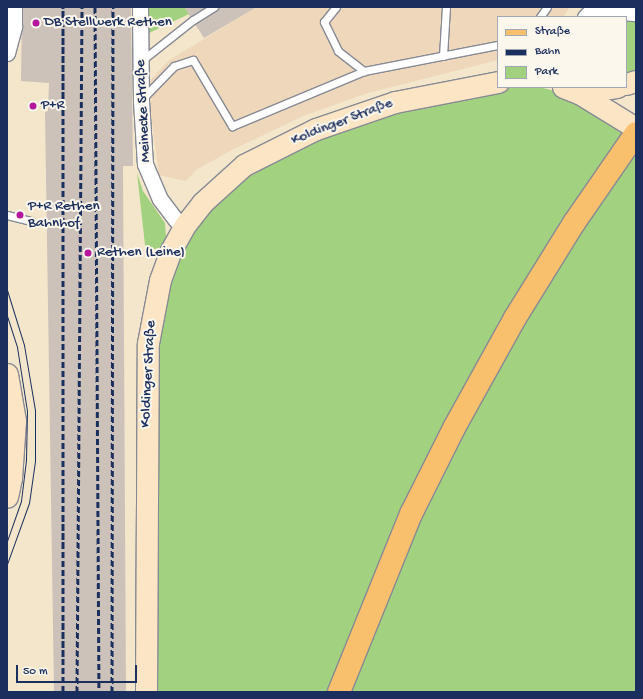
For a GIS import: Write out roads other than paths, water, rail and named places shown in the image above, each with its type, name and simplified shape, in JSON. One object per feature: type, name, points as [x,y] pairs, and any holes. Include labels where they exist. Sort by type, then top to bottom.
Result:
[{"type":"main road","points":[[339,692],[411,514],[454,428],[515,318],[574,222],[636,133]]},
{"type":"street","points":[[7,53],[14,26],[14,7]]},
{"type":"street","name":"Meinecke Straße","points":[[140,7],[141,101],[145,164],[150,180],[160,199],[176,220],[186,225]]},
{"type":"street","points":[[586,16],[588,14],[611,9],[636,13]]},
{"type":"street","name":"Koldinger Straße","points":[[146,692],[148,343],[160,280],[170,252],[202,202],[244,165],[316,129],[395,102],[497,82]]},
{"type":"street","points":[[571,90],[602,88]]},
{"type":"street","points":[[571,90],[636,128]]},
{"type":"street","points":[[7,374],[15,421],[11,478],[7,497]]},
{"type":"lane","points":[[140,61],[193,20],[214,7]]},
{"type":"lane","points":[[336,7],[324,22],[338,51],[364,71]]},
{"type":"lane","points":[[443,56],[446,7]]},
{"type":"lane","points":[[541,16],[547,7]]},
{"type":"lane","points":[[141,101],[174,66],[193,60],[232,126],[364,71],[497,45]]},
{"type":"lane","points":[[7,215],[31,221]]},
{"type":"tram line","points":[[7,290],[24,345],[35,410],[35,461],[29,503],[7,564]]},
{"type":"tram line","points":[[7,316],[17,347],[27,411],[26,460],[21,501],[7,541]]},
{"type":"railway","points":[[63,7],[63,692]]},
{"type":"railway","points":[[77,692],[82,7]]},
{"type":"railway","points":[[95,7],[99,692]]},
{"type":"railway","points":[[112,692],[113,7]]},
{"type":"place","name":"DB Stellwerk Rethen","points":[[36,23]]},
{"type":"place","name":"P+R","points":[[33,106]]},
{"type":"place","name":"P+R Rethen Bahnhof","points":[[20,215]]},
{"type":"place","name":"Rethen (Leine)","points":[[88,253]]}]
